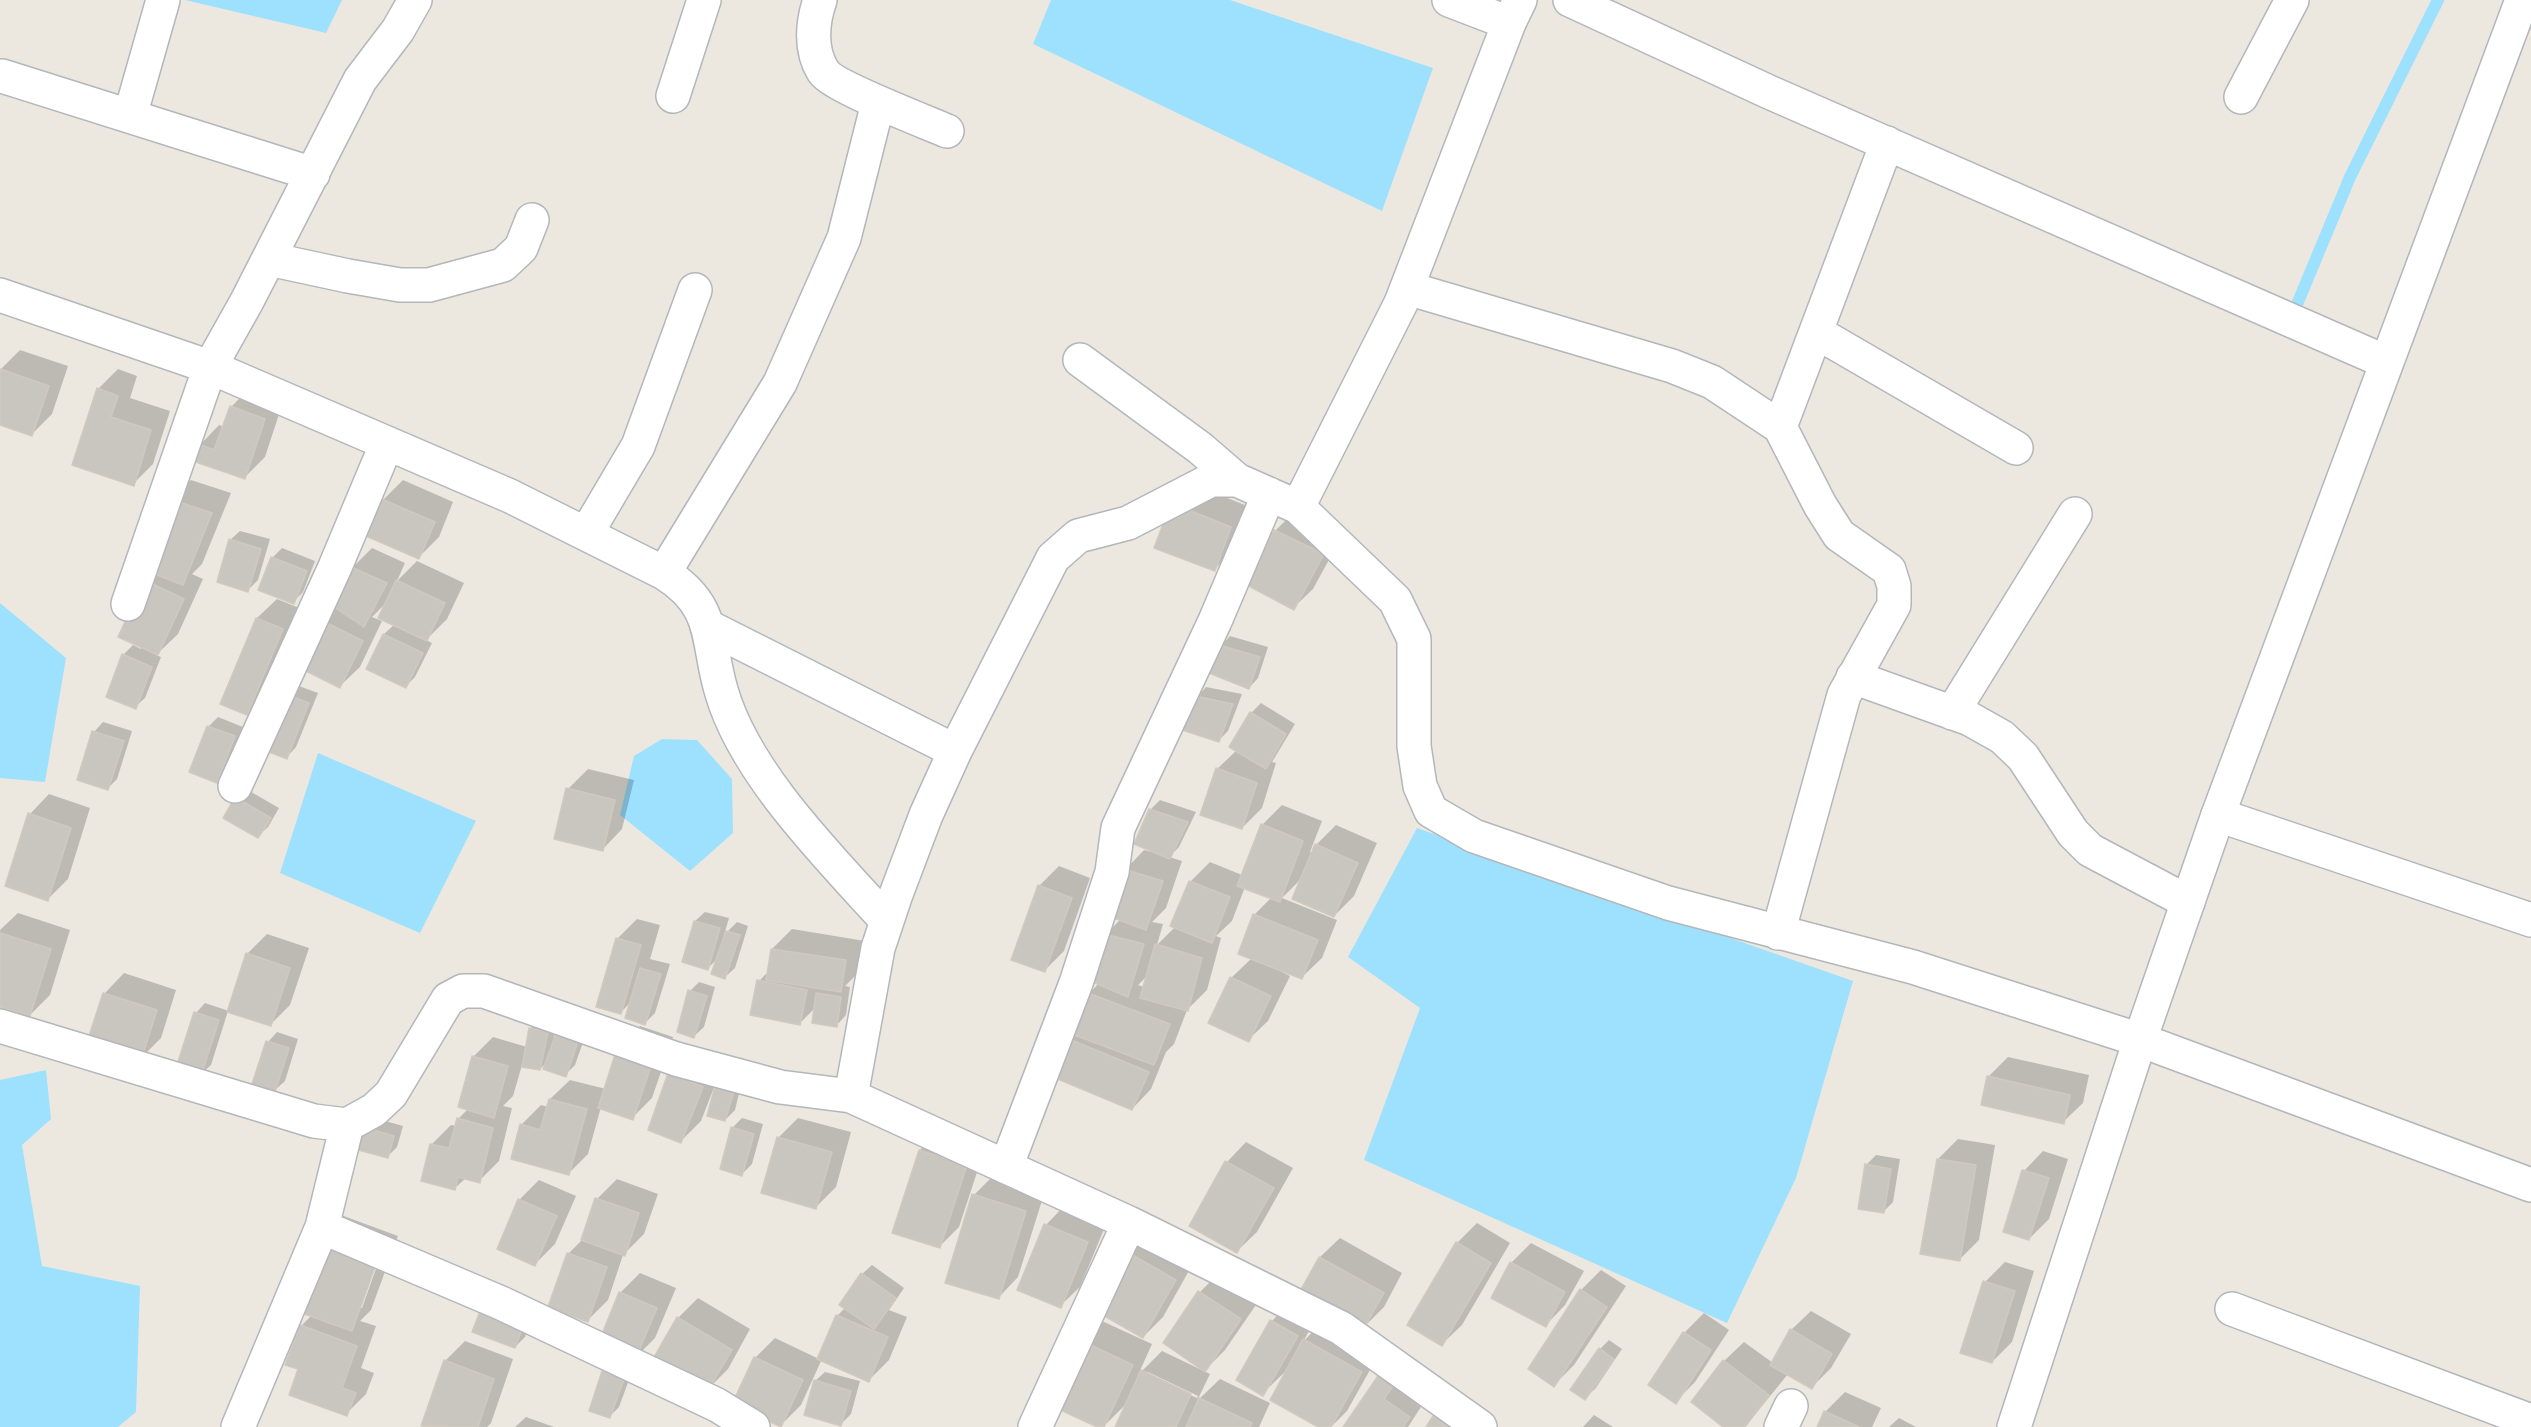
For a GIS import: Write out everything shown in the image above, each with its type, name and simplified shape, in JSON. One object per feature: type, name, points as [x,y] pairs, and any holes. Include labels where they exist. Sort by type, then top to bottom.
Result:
[{"type":"street","points":[[130,116],[164,0]]},
{"type":"street","points":[[128,604],[210,367],[269,259],[360,80],[398,30],[415,0]]},
{"type":"street","points":[[673,96],[704,0]]},
{"type":"street","points":[[820,0],[816,10],[813,48],[824,73],[878,103],[947,131]]},
{"type":"street","points":[[1298,507],[1407,288],[1515,11],[1449,0]]},
{"type":"street","points":[[1570,0],[1769,92],[2386,362]]},
{"type":"street","points":[[2241,97],[2292,0]]},
{"type":"street","points":[[2014,1427],[2140,1040],[2218,816],[2522,0]]},
{"type":"street","points":[[2,76],[313,174]]},
{"type":"street","points":[[664,573],[780,383],[844,238],[878,103]]},
{"type":"street","points":[[1780,427],[1887,143]]},
{"type":"street","points":[[269,259],[400,285],[429,285],[503,265],[521,248],[532,220]]},
{"type":"street","points":[[1407,288],[1672,366],[1712,382],[1780,427],[1820,505],[1839,535],[1889,570],[1894,586],[1894,605],[1844,695],[1778,933]]},
{"type":"street","points":[[586,534],[638,446],[695,290]]},
{"type":"street","points":[[0,295],[210,367],[510,496],[682,584],[703,613],[721,690],[735,728],[754,763],[833,862],[887,921]]},
{"type":"street","points":[[1816,332],[2016,448]]},
{"type":"street","points":[[1080,360],[1200,448],[1237,480],[1298,507],[1395,600],[1414,639],[1414,746],[1420,786],[1431,811],[1474,836],[1668,903],[1913,967],[2140,1040],[2531,1185]]},
{"type":"street","points":[[235,786],[387,443]]},
{"type":"street","points":[[851,1096],[879,948],[926,815],[954,751],[1053,558],[1078,536],[1128,523],[1211,480],[1237,480]]},
{"type":"street","points":[[1006,1167],[1080,972],[1112,872],[1118,828],[1215,621],[1269,494]]},
{"type":"street","points":[[1952,713],[2075,514]]},
{"type":"street","points":[[708,627],[954,751]]},
{"type":"street","points":[[1853,677],[1970,719],[2002,737],[2023,757],[2073,833],[2090,850],[2188,902]]},
{"type":"street","points":[[2218,816],[2531,920]]},
{"type":"street","points":[[0,1026],[314,1121],[346,1125],[374,1110],[391,1094],[448,999],[463,991],[484,991],[675,1059],[780,1087],[851,1096],[1129,1223],[1341,1328],[1480,1427]]},
{"type":"street","points":[[238,1427],[322,1227],[346,1125]]},
{"type":"street","points":[[1035,1427],[1129,1223]]},
{"type":"street","points":[[322,1227],[501,1303],[714,1416],[753,1427]]},
{"type":"street","points":[[2232,1309],[2531,1421]]},
{"type":"water","points":[[185,0],[342,0],[326,33]]},
{"type":"water","points":[[1051,0],[1230,0],[1433,68],[1382,211],[1033,44]]},
{"type":"water","points":[[0,603],[66,658],[45,782],[0,778]]},
{"type":"water","points":[[662,739],[697,740],[732,779],[733,833],[690,871],[620,815],[634,756]]},
{"type":"water","points":[[318,753],[476,821],[420,933],[280,873]]},
{"type":"water","points":[[1417,828],[1853,981],[1796,1178],[1727,1323],[1364,1160],[1420,1008],[1348,957]]},
{"type":"water","points":[[46,1070],[51,1119],[22,1145],[42,1266],[140,1286],[136,1412],[118,1427],[0,1427],[0,1080]]},
{"type":"building","points":[[0,369],[49,386],[32,436],[0,425]]},
{"type":"building","points":[[97,388],[118,396],[111,417],[151,430],[134,486],[72,465]]},
{"type":"building","points":[[230,406],[265,419],[245,479],[193,461],[198,444],[214,450]]},
{"type":"building","points":[[170,499],[212,513],[183,585],[147,571]]},
{"type":"building","points":[[381,499],[435,522],[419,559],[366,536]]},
{"type":"building","points":[[1171,503],[1231,527],[1215,571],[1154,548]]},
{"type":"building","points":[[1274,530],[1324,554],[1294,610],[1247,585]]},
{"type":"building","points":[[229,539],[261,549],[248,592],[217,582]]},
{"type":"building","points":[[271,557],[307,571],[294,604],[258,590]]},
{"type":"building","points":[[351,567],[387,583],[364,627],[331,605]]},
{"type":"building","points":[[144,580],[184,599],[158,655],[118,637]]},
{"type":"building","points":[[396,580],[445,603],[427,641],[378,618]]},
{"type":"building","points":[[256,618],[283,629],[247,715],[220,704]]},
{"type":"building","points":[[319,619],[363,641],[340,688],[296,666]]},
{"type":"building","points":[[383,634],[423,653],[406,688],[366,669]]},
{"type":"building","points":[[1219,645],[1260,657],[1249,689],[1209,673]]},
{"type":"building","points":[[122,654],[152,667],[136,709],[106,697]]},
{"type":"building","points":[[285,694],[309,703],[287,759],[264,750]]},
{"type":"building","points":[[1195,696],[1233,704],[1219,742],[1179,729]]},
{"type":"building","points":[[1250,712],[1286,734],[1266,769],[1229,747]]},
{"type":"building","points":[[207,726],[235,736],[217,783],[189,772]]},
{"type":"building","points":[[92,731],[124,741],[108,790],[77,780]]},
{"type":"building","points":[[1216,768],[1257,783],[1242,829],[1200,815]]},
{"type":"building","points":[[566,788],[615,800],[603,851],[554,839]]},
{"type":"building","points":[[235,797],[271,818],[258,838],[223,818]]},
{"type":"building","points":[[1149,809],[1188,822],[1170,859],[1134,844]]},
{"type":"building","points":[[28,813],[71,828],[48,901],[5,886]]},
{"type":"building","points":[[1261,824],[1303,841],[1280,902],[1237,886]]},
{"type":"building","points":[[1315,844],[1358,863],[1334,917],[1292,899]]},
{"type":"building","points":[[1123,869],[1163,881],[1146,930],[1111,917]]},
{"type":"building","points":[[1189,881],[1230,897],[1212,943],[1170,926]]},
{"type":"building","points":[[1038,885],[1072,898],[1045,972],[1011,960]]},
{"type":"building","points":[[1253,914],[1318,940],[1302,979],[1238,954]]},
{"type":"building","points":[[694,921],[720,928],[708,970],[682,962]]},
{"type":"building","points":[[726,931],[740,935],[725,979],[711,974]]},
{"type":"building","points":[[0,933],[51,949],[30,1016],[0,1007]]},
{"type":"building","points":[[1104,934],[1144,944],[1128,997],[1088,980]]},
{"type":"building","points":[[616,938],[641,945],[621,1014],[596,1007]]},
{"type":"building","points":[[1155,944],[1202,958],[1188,1011],[1140,998]]},
{"type":"building","points":[[771,949],[846,960],[841,992],[766,980]]},
{"type":"building","points":[[246,953],[290,968],[271,1026],[227,1012]]},
{"type":"building","points":[[640,968],[661,974],[645,1025],[625,1018]]},
{"type":"building","points":[[1230,977],[1271,996],[1249,1042],[1208,1023]]},
{"type":"building","points":[[757,980],[807,990],[800,1025],[750,1015]]},
{"type":"building","points":[[688,990],[707,996],[694,1038],[677,1032]]},
{"type":"building","points":[[103,993],[157,1010],[141,1060],[87,1042]]},
{"type":"building","points":[[816,993],[841,997],[837,1027],[812,1023]]},
{"type":"building","points":[[1088,993],[1170,1024],[1154,1065],[1072,1034]]},
{"type":"building","points":[[194,1012],[219,1020],[201,1076],[176,1068]]},
{"type":"building","points":[[529,1028],[548,1032],[540,1070],[522,1067]]},
{"type":"building","points":[[556,1034],[578,1041],[566,1077],[543,1069]]},
{"type":"building","points":[[1069,1039],[1149,1072],[1132,1110],[1053,1077]]},
{"type":"building","points":[[266,1041],[289,1048],[275,1092],[252,1084]]},
{"type":"building","points":[[618,1045],[654,1057],[633,1120],[598,1108]]},
{"type":"building","points":[[472,1056],[508,1066],[494,1118],[458,1107]]},
{"type":"building","points":[[668,1073],[703,1087],[681,1143],[648,1130]]},
{"type":"building","points":[[1987,1076],[2070,1095],[2064,1124],[1981,1105]]},
{"type":"building","points":[[715,1086],[734,1091],[725,1121],[707,1116]]},
{"type":"building","points":[[549,1099],[587,1109],[569,1175],[511,1159],[520,1124],[540,1130]]},
{"type":"building","points":[[457,1118],[493,1128],[480,1183],[458,1177],[455,1190],[421,1181],[430,1144],[449,1148]]},
{"type":"building","points":[[353,1124],[394,1136],[388,1158],[347,1147]]},
{"type":"building","points":[[731,1127],[754,1134],[742,1176],[720,1169]]},
{"type":"building","points":[[777,1137],[832,1152],[816,1209],[761,1193]]},
{"type":"building","points":[[919,1150],[967,1165],[940,1248],[892,1233]]},
{"type":"building","points":[[1937,1159],[1976,1165],[1960,1261],[1920,1254]]},
{"type":"building","points":[[1225,1161],[1274,1188],[1237,1253],[1189,1226]]},
{"type":"building","points":[[1865,1164],[1891,1169],[1884,1213],[1858,1209]]},
{"type":"building","points":[[2022,1170],[2049,1178],[2029,1240],[2003,1232]]},
{"type":"building","points":[[972,1194],[1026,1211],[999,1299],[945,1283]]},
{"type":"building","points":[[595,1198],[639,1213],[625,1256],[581,1240]]},
{"type":"building","points":[[518,1199],[557,1216],[535,1266],[497,1249]]},
{"type":"building","points":[[1044,1224],[1088,1242],[1061,1308],[1017,1290]]},
{"type":"building","points":[[320,1234],[379,1256],[352,1331],[293,1310]]},
{"type":"building","points":[[1456,1242],[1491,1263],[1442,1346],[1407,1325]]},
{"type":"building","points":[[1127,1252],[1176,1280],[1143,1338],[1094,1310]]},
{"type":"building","points":[[567,1253],[607,1267],[588,1322],[548,1307]]},
{"type":"building","points":[[1319,1257],[1384,1293],[1364,1328],[1299,1293]]},
{"type":"building","points":[[1510,1262],[1565,1292],[1546,1327],[1491,1298]]},
{"type":"building","points":[[861,1273],[896,1298],[874,1329],[839,1305]]},
{"type":"building","points":[[1983,1281],[2015,1291],[1992,1363],[1960,1353]]},
{"type":"building","points":[[1580,1289],[1607,1307],[1554,1387],[1528,1369]]},
{"type":"building","points":[[1198,1291],[1241,1319],[1205,1372],[1163,1343]]},
{"type":"building","points":[[619,1292],[657,1308],[635,1360],[598,1344]]},
{"type":"building","points":[[482,1306],[525,1321],[515,1348],[472,1332]]},
{"type":"building","points":[[836,1315],[888,1337],[869,1382],[817,1359]]},
{"type":"building","points":[[677,1317],[732,1350],[708,1390],[654,1357]]},
{"type":"building","points":[[1270,1320],[1298,1336],[1263,1396],[1236,1380]]},
{"type":"building","points":[[300,1325],[357,1346],[342,1388],[356,1393],[347,1416],[289,1395],[298,1369],[285,1365]]},
{"type":"building","points":[[1790,1329],[1832,1354],[1812,1389],[1770,1365]]},
{"type":"building","points":[[1683,1332],[1711,1350],[1676,1404],[1648,1385]]},
{"type":"building","points":[[1303,1339],[1362,1372],[1331,1427],[1318,1427],[1270,1400]]},
{"type":"building","points":[[1080,1340],[1133,1365],[1104,1427],[1097,1427],[1050,1405]]},
{"type":"building","points":[[1599,1348],[1614,1359],[1585,1400],[1570,1390]]},
{"type":"building","points":[[754,1357],[803,1380],[781,1427],[732,1404]]},
{"type":"building","points":[[444,1360],[494,1379],[478,1427],[421,1426]]},
{"type":"building","points":[[1723,1360],[1769,1395],[1745,1427],[1723,1427],[1691,1402]]},
{"type":"building","points":[[1141,1370],[1191,1394],[1176,1427],[1115,1427]]},
{"type":"building","points":[[602,1371],[624,1379],[610,1418],[589,1411]]},
{"type":"building","points":[[1380,1373],[1395,1383],[1384,1399],[1410,1417],[1403,1427],[1343,1427]]},
{"type":"building","points":[[814,1380],[851,1391],[841,1426],[804,1415]]},
{"type":"building","points":[[1199,1398],[1252,1423],[1250,1427],[1186,1427]]},
{"type":"building","points":[[1824,1411],[1859,1427],[1817,1427]]},
{"type":"building","points":[[1433,1416],[1448,1427],[1426,1427]]},
{"type":"waterway","points":[[2298,302],[2350,177],[2438,0]]}]
